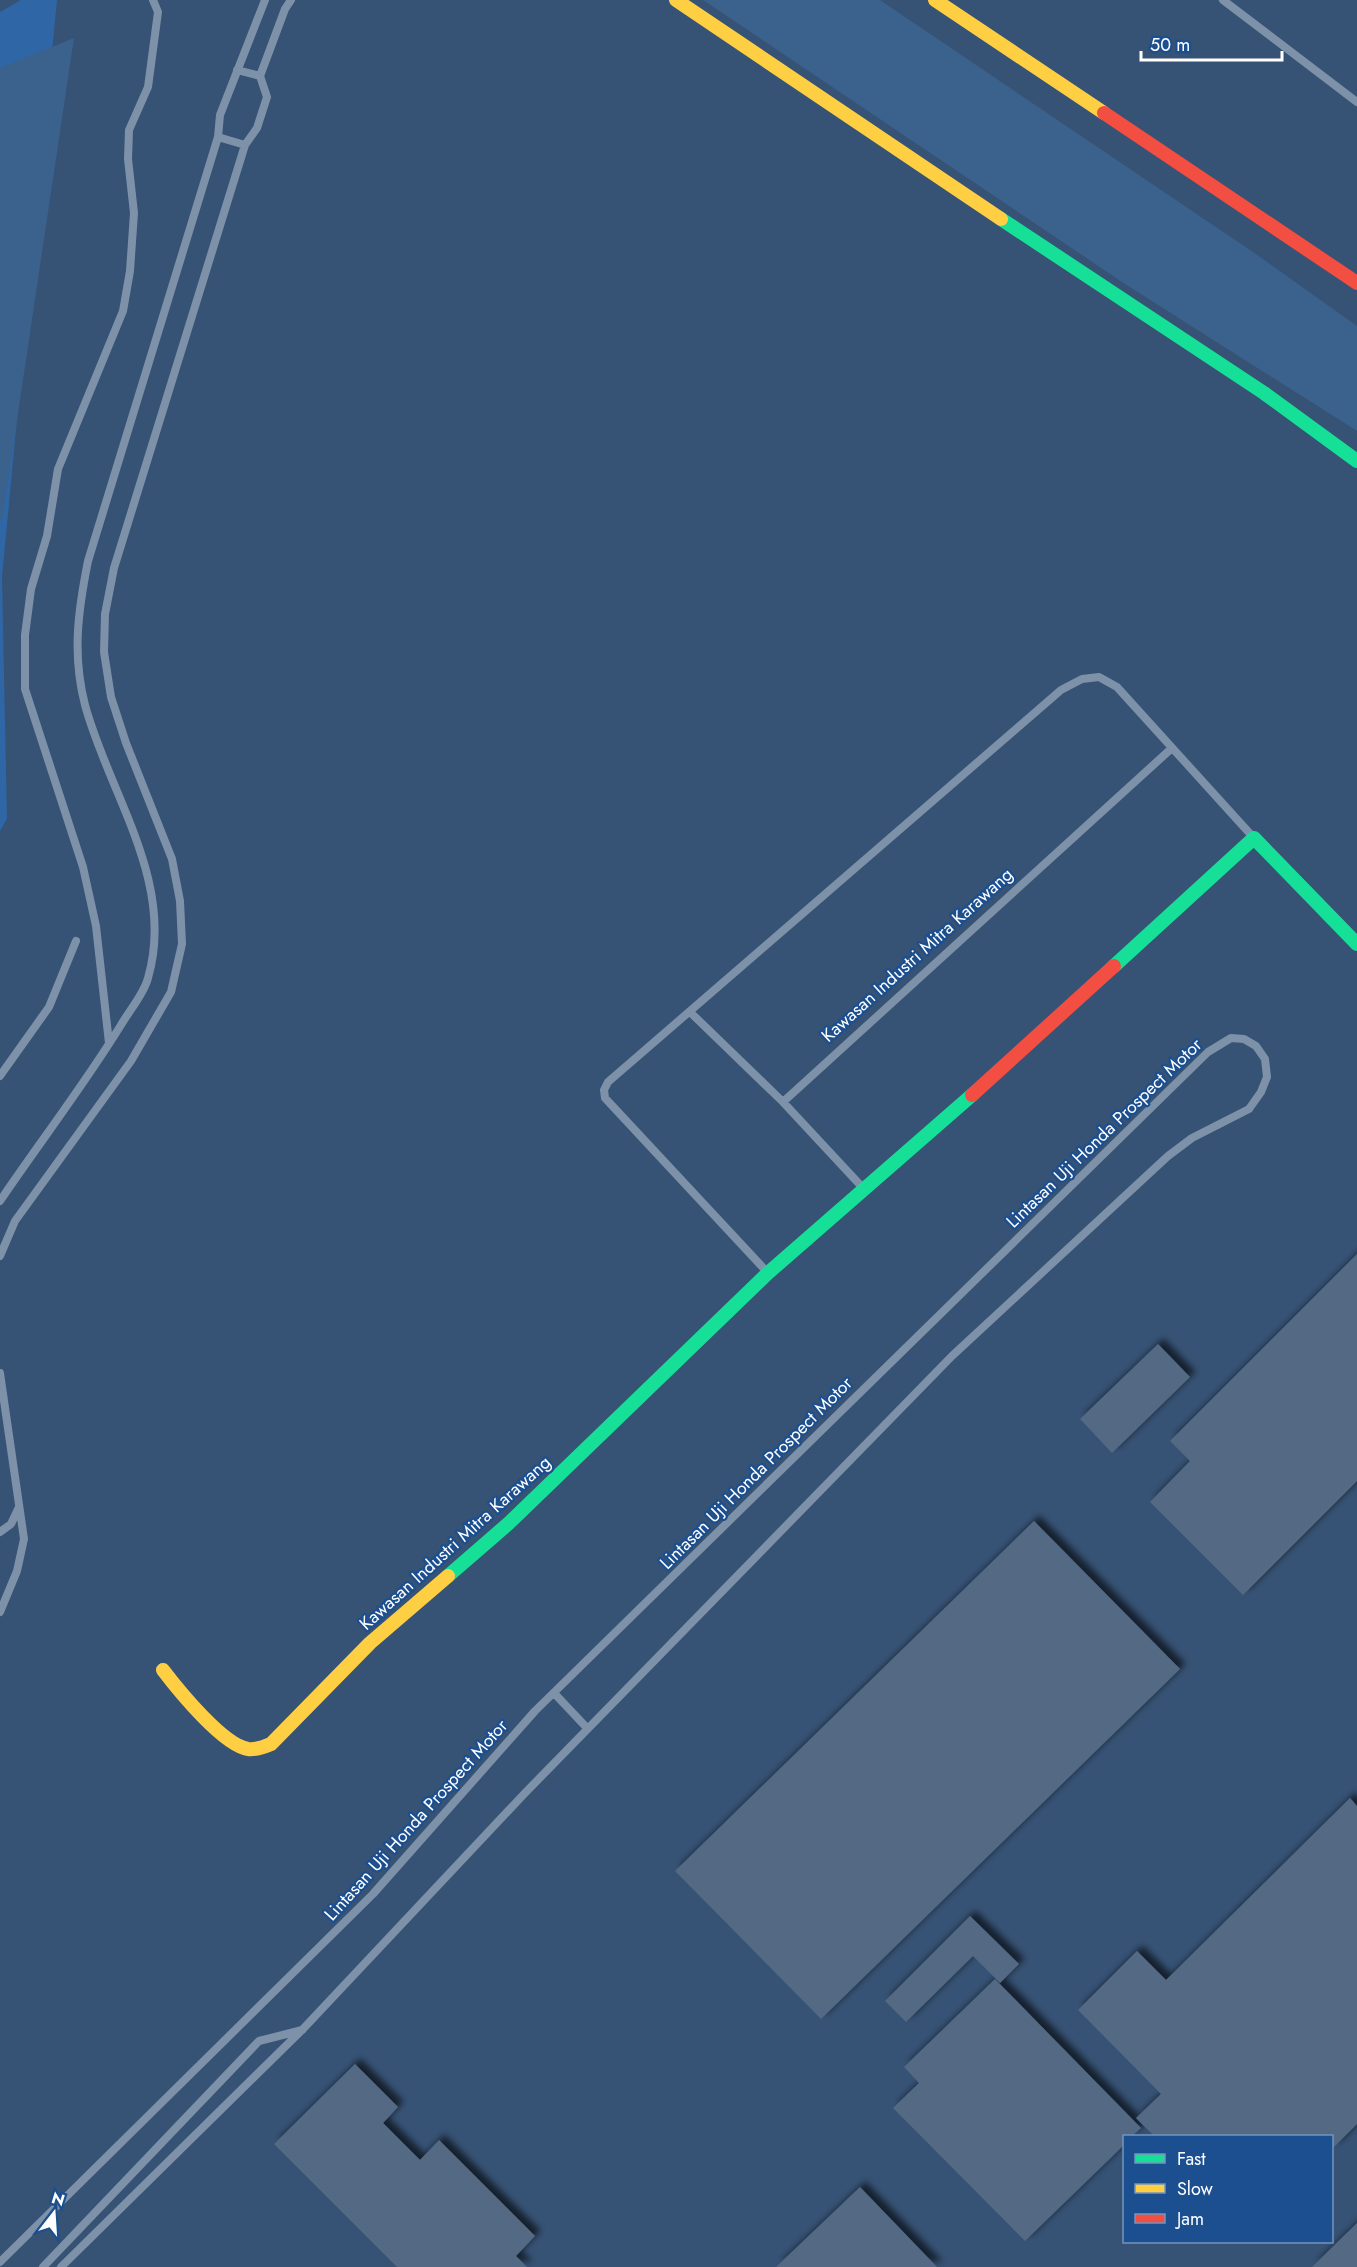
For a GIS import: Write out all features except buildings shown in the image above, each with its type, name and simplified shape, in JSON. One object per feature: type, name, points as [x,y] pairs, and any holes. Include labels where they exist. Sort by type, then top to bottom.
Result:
[{"type":"street","points":[[676,0],[1264,393],[1357,461]]},
{"type":"street","points":[[935,0],[1357,283]]},
{"type":"street","points":[[1254,838],[1357,944]]},
{"type":"street","name":"Kawasan Industri Mitra Karawang","points":[[163,1670],[193,1706],[232,1740],[245,1748],[260,1749],[271,1744],[370,1643],[509,1523],[768,1274],[982,1087],[1254,838]]},
{"type":"lane","points":[[109,1043],[96,926],[83,867],[25,689],[25,635],[31,589],[47,536],[58,469],[123,311],[130,272],[134,213],[128,159],[129,130],[148,87],[158,12],[153,0]]},
{"type":"lane","points":[[0,1201],[109,1043],[148,980],[155,942],[153,904],[146,866],[101,752],[85,704],[77,654],[78,610],[92,550],[219,137],[220,115],[264,0]]},
{"type":"lane","points":[[0,1256],[15,1221],[131,1061],[171,992],[182,944],[180,901],[171,859],[126,743],[111,697],[104,652],[105,614],[114,568],[245,145],[257,128],[267,97],[260,76],[285,9],[291,0]]},
{"type":"lane","points":[[1223,0],[1357,102]]},
{"type":"lane","points":[[237,69],[260,76]]},
{"type":"lane","points":[[219,137],[245,145]]},
{"type":"lane","points":[[768,1274],[605,1098],[604,1090],[608,1083],[1061,690],[1082,679],[1099,677],[1117,687],[1254,838]]},
{"type":"lane","name":"Kawasan Industri Mitra Karawang","points":[[783,1102],[1172,748]]},
{"type":"lane","points":[[0,1076],[49,1007],[76,941]]},
{"type":"lane","points":[[690,1012],[783,1102],[864,1190]]},
{"type":"lane","name":"Lintasan Uji Honda Prospect Motor","points":[[0,2262],[373,1894],[535,1711],[1208,1052],[1231,1038],[1244,1040],[1256,1046],[1265,1059],[1267,1077],[1261,1092],[1249,1109],[1192,1138],[1168,1156],[952,1356],[587,1728],[303,2030],[61,2267]]},
{"type":"lane","points":[[0,1373],[24,1539],[18,1571],[0,1612]]},
{"type":"lane","points":[[0,1532],[11,1524],[19,1506]]},
{"type":"lane","points":[[554,1694],[587,1728]]},
{"type":"lane","points":[[43,2267],[260,2041],[303,2030]]},
{"type":"shaded area","points":[[21,0],[57,0],[2,577],[7,819],[0,831],[0,12]]},
{"type":"shaded area","points":[[703,0],[880,0],[1253,252],[1357,326],[1357,431],[1125,284]]},
{"type":"shaded area","points":[[74,38],[2,521],[0,520],[0,68]]},
{"type":"traffic: fast","points":[[1001,219],[1264,393],[1357,461]]},
{"type":"traffic: fast","points":[[1114,966],[1254,838],[1357,944]]},
{"type":"traffic: fast","points":[[448,1576],[509,1523],[768,1273],[972,1095]]},
{"type":"traffic: slow","points":[[676,0],[1001,219]]},
{"type":"traffic: slow","points":[[935,0],[1104,113]]},
{"type":"traffic: slow","points":[[163,1670],[202,1716],[226,1738],[248,1749],[263,1747],[271,1744],[370,1643],[448,1576]]},
{"type":"traffic: jam","points":[[1104,113],[1357,283]]},
{"type":"traffic: jam","points":[[972,1095],[1114,966]]}]
